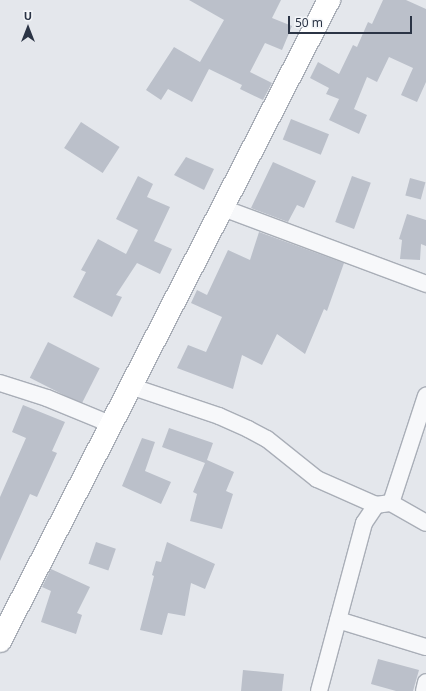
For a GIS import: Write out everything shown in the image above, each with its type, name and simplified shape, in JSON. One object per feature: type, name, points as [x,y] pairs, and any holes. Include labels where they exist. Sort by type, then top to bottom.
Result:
[{"type":"main road","points":[[0,641],[110,424],[223,208],[329,0]]},
{"type":"street","points":[[223,208],[426,284]]},
{"type":"street","points":[[0,383],[47,398],[110,424]]},
{"type":"street","points":[[130,386],[219,416],[248,429],[267,439],[317,479],[384,504],[426,524]]},
{"type":"street","points":[[319,691],[364,523],[384,504],[426,396]]},
{"type":"street","points":[[338,620],[426,647]]},
{"type":"street","points":[[424,691],[426,682]]},
{"type":"building","points":[[189,0],[281,0],[272,18],[292,26],[282,50],[265,43],[250,72],[272,83],[263,100],[240,89],[242,85],[209,69],[192,102],[168,89],[161,100],[146,90],[174,47],[200,62],[224,20]]},
{"type":"building","points":[[383,0],[406,0],[426,9],[426,82],[417,102],[401,95],[413,68],[389,57],[377,82],[367,77],[354,109],[367,115],[359,134],[329,120],[339,99],[326,94],[329,88],[310,78],[318,62],[339,74],[353,45],[357,47],[368,22],[372,24]]},
{"type":"building","points":[[291,119],[329,134],[321,155],[283,139]]},
{"type":"building","points":[[81,122],[120,147],[103,173],[64,148]]},
{"type":"building","points":[[186,157],[214,169],[204,190],[174,175]]},
{"type":"building","points":[[273,162],[316,181],[304,208],[297,205],[288,222],[251,208]]},
{"type":"building","points":[[138,176],[153,184],[147,197],[170,207],[154,241],[172,249],[160,274],[137,263],[116,295],[122,297],[112,317],[73,297],[86,272],[81,270],[98,239],[126,254],[138,230],[116,219]]},
{"type":"building","points":[[352,176],[371,183],[354,229],[335,222]]},
{"type":"building","points":[[410,178],[425,182],[421,200],[405,195]]},
{"type":"building","points":[[407,214],[426,220],[426,246],[421,244],[420,260],[400,259],[402,240],[399,239]]},
{"type":"building","points":[[259,232],[344,263],[327,311],[324,309],[305,354],[277,334],[262,365],[242,355],[233,389],[177,368],[188,345],[206,352],[222,317],[191,303],[197,290],[207,295],[228,250],[250,260]]},
{"type":"building","points":[[48,342],[100,368],[82,404],[30,378]]},
{"type":"building","points":[[23,405],[65,422],[52,451],[57,453],[37,497],[30,494],[0,561],[0,497],[26,438],[12,432]]},
{"type":"building","points":[[169,428],[213,443],[207,460],[234,472],[226,491],[233,494],[222,529],[190,521],[197,494],[193,492],[205,463],[162,447]]},
{"type":"building","points":[[142,438],[155,442],[145,471],[171,482],[161,504],[122,486]]},
{"type":"building","points":[[96,542],[116,549],[108,571],[89,564]]},
{"type":"building","points":[[167,542],[215,564],[205,589],[191,583],[185,616],[168,613],[162,635],[140,630],[154,576],[152,575],[156,561],[161,562]]},
{"type":"building","points":[[51,569],[90,587],[77,613],[82,615],[76,634],[41,622],[51,591],[42,587]]},
{"type":"building","points":[[378,659],[419,670],[413,691],[396,691],[371,684]]},
{"type":"building","points":[[243,670],[284,674],[282,691],[241,691]]}]
